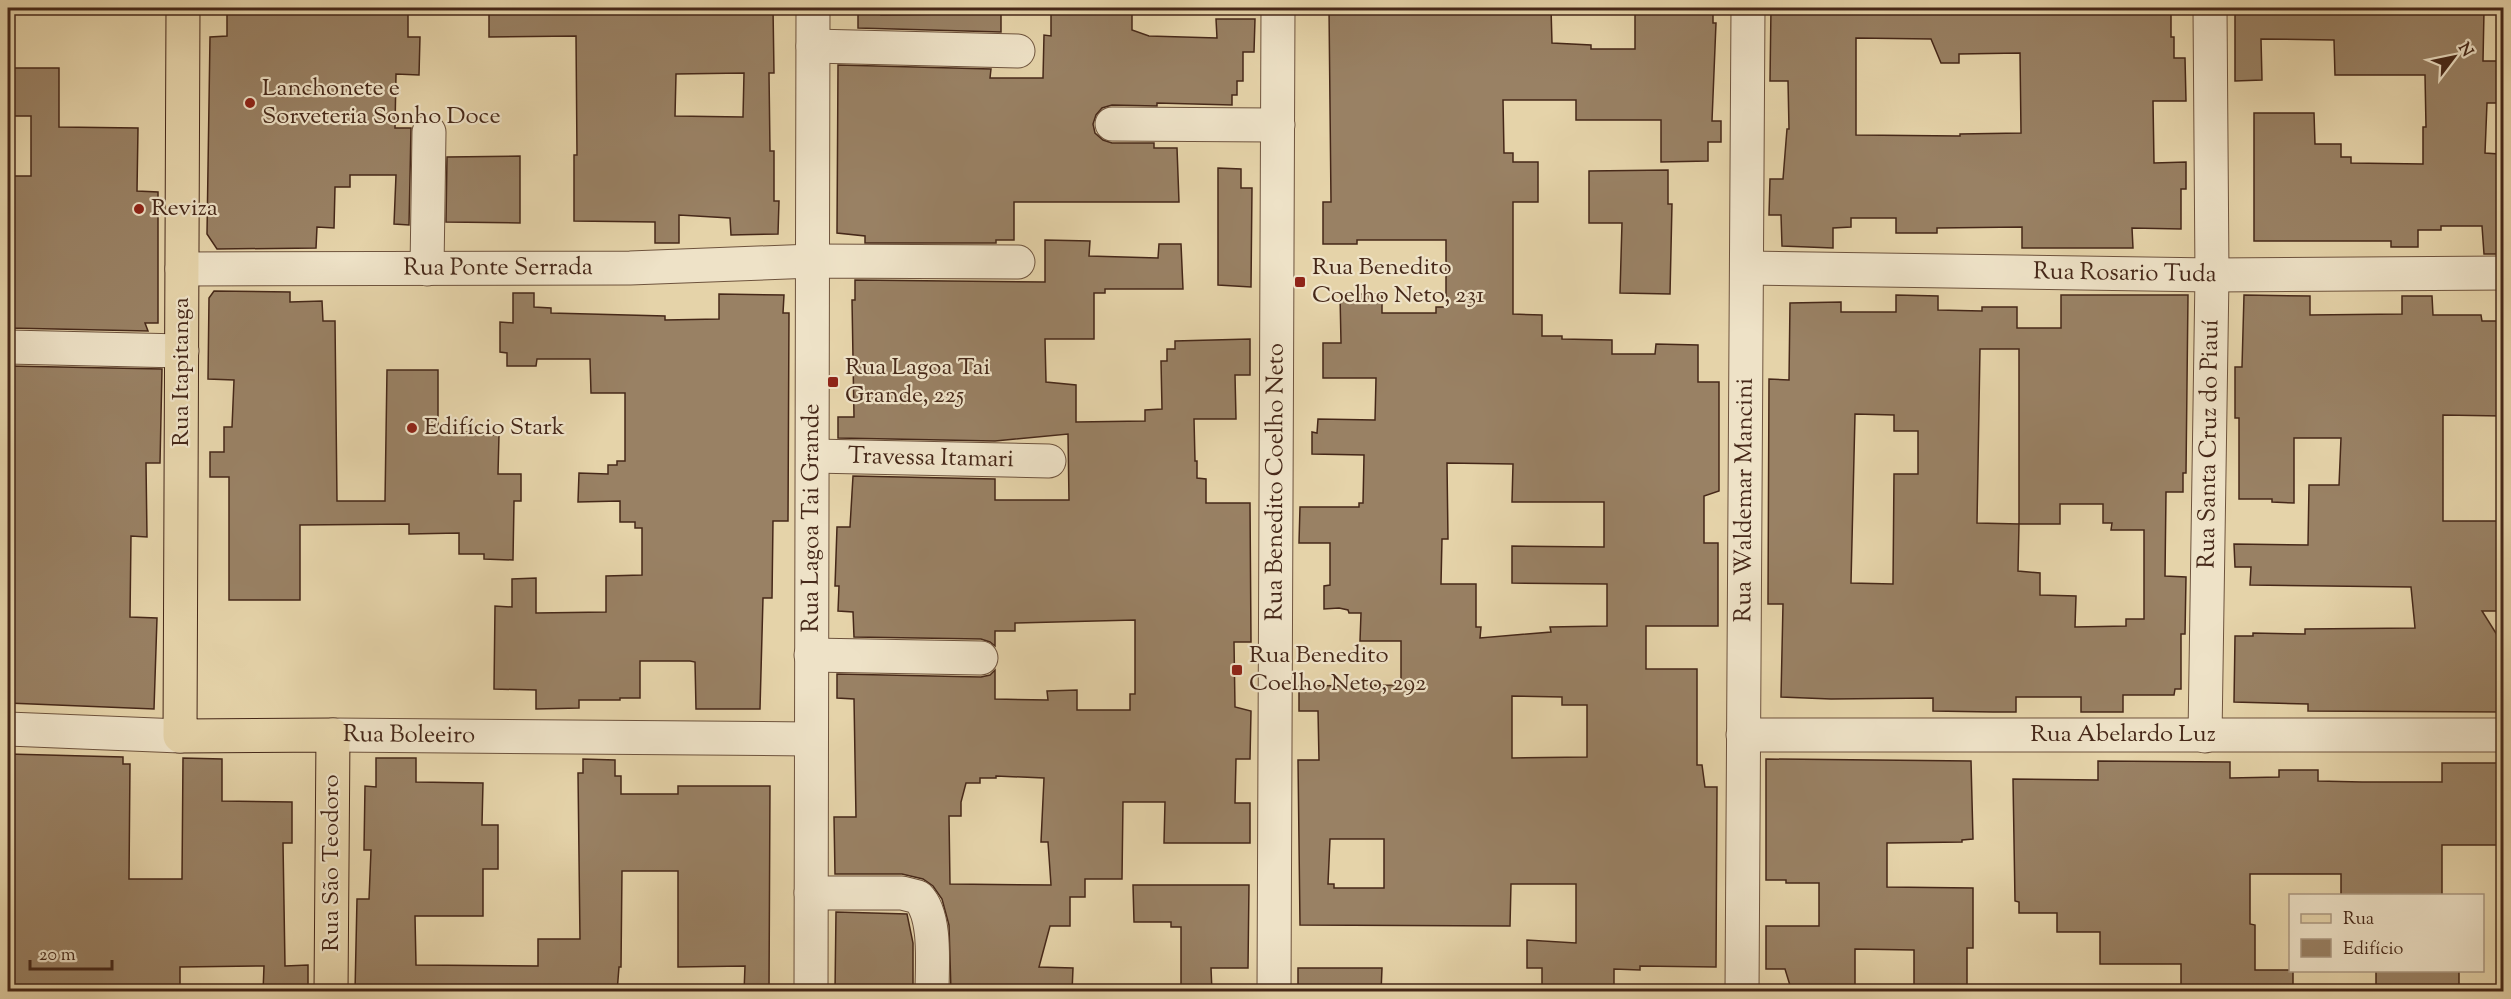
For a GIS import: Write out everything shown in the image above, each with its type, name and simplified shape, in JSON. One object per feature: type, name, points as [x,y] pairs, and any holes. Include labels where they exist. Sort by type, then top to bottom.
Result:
[{"type":"main road","name":"Rua Itapitanga","points":[[180,736],[183,8]]},
{"type":"main road","name":"Rua Boleeiro","points":[[180,736],[333,735]]},
{"type":"main road","name":"Rua São Teodoro","points":[[331,992],[333,735]]},
{"type":"street","name":"Rua Lagoa Tai Grande","points":[[811,992],[813,8]]},
{"type":"street","name":"Rua Benedito Coelho Neto","points":[[1274,992],[1278,8]]},
{"type":"street","name":"Rua Waldemar Mancini","points":[[1742,992],[1748,8]]},
{"type":"street","name":"Rua Santa Cruz do Piauí","points":[[2205,736],[2212,274],[2210,8]]},
{"type":"street","points":[[813,46],[1018,51]]},
{"type":"street","points":[[1112,124],[1278,124]]},
{"type":"street","points":[[427,269],[429,132]]},
{"type":"street","name":"Rua Ponte Serrada","points":[[183,269],[630,268],[813,261],[1018,262]]},
{"type":"street","name":"Rua Rosario Tuda","points":[[1747,268],[2212,274],[2504,273]]},
{"type":"street","points":[[8,347],[182,351]]},
{"type":"street","name":"Travessa Itamari","points":[[813,456],[1049,461]]},
{"type":"street","points":[[811,655],[981,658]]},
{"type":"street","name":"Rua Boleeiro","points":[[8,729],[180,736]]},
{"type":"street","name":"Rua Boleeiro","points":[[333,735],[810,739]]},
{"type":"street","name":"Rua Abelardo Luz","points":[[1743,735],[2504,735]]},
{"type":"street","points":[[811,893],[902,893],[918,897],[927,910],[930,922],[932,992]]},
{"type":"building","points":[[227,8],[408,8],[408,37],[420,37],[419,75],[396,74],[395,128],[411,128],[409,225],[394,224],[396,175],[350,175],[350,187],[335,187],[334,228],[317,227],[316,248],[217,249],[207,234],[210,37],[227,36]]},
{"type":"building","points":[[489,8],[656,8],[656,12],[773,8],[774,73],[769,73],[770,151],[774,151],[774,201],[779,201],[778,234],[731,235],[730,218],[679,215],[679,243],[655,243],[655,222],[574,221],[574,155],[577,155],[576,36],[489,37]],"holes":[[[744,73],[743,117],[675,116],[676,74]]]},
{"type":"building","points":[[858,8],[881,8],[881,15],[947,14],[947,8],[1001,8],[1001,32],[858,28]]},
{"type":"building","points":[[1051,8],[1132,8],[1132,30],[1149,36],[1217,38],[1216,19],[1255,19],[1254,52],[1243,52],[1243,81],[1237,81],[1237,95],[1232,95],[1232,105],[1157,103],[1157,106],[1112,105],[1102,108],[1096,115],[1093,124],[1095,133],[1103,140],[1112,143],[1154,143],[1154,148],[1177,148],[1179,202],[1014,202],[1014,240],[996,240],[996,243],[865,243],[865,236],[837,233],[838,65],[991,69],[990,78],[1043,78],[1044,35],[1051,36]]},
{"type":"building","points":[[1329,8],[1551,8],[1552,43],[1591,45],[1591,49],[1635,49],[1635,8],[1713,8],[1713,23],[1716,23],[1712,121],[1721,121],[1721,142],[1708,142],[1708,161],[1661,162],[1661,120],[1576,120],[1576,100],[1503,100],[1504,153],[1513,153],[1513,162],[1538,162],[1538,202],[1513,202],[1513,314],[1542,315],[1542,336],[1562,336],[1562,339],[1612,340],[1612,354],[1655,354],[1656,344],[1698,345],[1698,382],[1719,382],[1719,491],[1704,496],[1704,543],[1718,543],[1718,626],[1646,626],[1646,669],[1697,669],[1697,765],[1702,765],[1705,787],[1717,787],[1716,967],[1640,966],[1640,970],[1614,969],[1614,992],[1542,992],[1542,968],[1527,968],[1527,940],[1576,943],[1576,884],[1511,884],[1510,926],[1300,925],[1298,760],[1319,760],[1318,711],[1299,711],[1299,686],[1401,685],[1401,641],[1360,641],[1361,613],[1349,613],[1348,610],[1339,608],[1324,609],[1324,586],[1330,585],[1330,543],[1299,543],[1300,507],[1359,507],[1359,503],[1363,503],[1364,455],[1312,454],[1312,432],[1317,433],[1318,419],[1375,420],[1376,378],[1323,378],[1323,343],[1341,343],[1340,294],[1382,294],[1382,313],[1436,313],[1436,307],[1446,307],[1446,240],[1357,240],[1357,244],[1323,244],[1323,202],[1331,202]],"holes":[[[1447,463],[1513,464],[1512,502],[1604,502],[1604,547],[1512,546],[1512,583],[1607,584],[1607,626],[1550,627],[1551,632],[1480,638],[1481,627],[1476,627],[1476,584],[1441,584],[1442,539],[1448,539]],[[1512,696],[1562,697],[1562,705],[1587,705],[1587,757],[1512,758]],[[1330,839],[1384,839],[1384,888],[1334,888],[1334,884],[1328,884]]]},
{"type":"building","points":[[1771,8],[2171,8],[2174,58],[2185,58],[2186,101],[2153,101],[2154,163],[2186,162],[2186,189],[2181,189],[2181,229],[2132,228],[2133,248],[2022,248],[2022,227],[1937,228],[1937,233],[1896,233],[1896,218],[1851,218],[1851,227],[1833,228],[1833,248],[1782,246],[1781,215],[1769,215],[1770,179],[1783,179],[1787,129],[1789,129],[1788,81],[1770,81]],"holes":[[[1856,38],[1931,39],[1941,63],[1959,63],[1959,54],[2020,53],[2021,133],[1960,134],[1960,136],[1856,135]]]},
{"type":"building","points":[[2253,8],[2464,8],[2464,11],[2484,11],[2483,61],[2504,61],[2504,103],[2487,103],[2485,153],[2499,154],[2499,164],[2504,164],[2504,254],[2484,254],[2482,226],[2441,226],[2441,230],[2418,230],[2418,247],[2391,247],[2391,241],[2254,241],[2254,113],[2314,113],[2315,144],[2341,144],[2341,157],[2351,157],[2351,163],[2423,164],[2423,127],[2426,127],[2425,75],[2335,75],[2334,40],[2261,39],[2262,80],[2235,81],[2235,11],[2253,11]]},
{"type":"building","points":[[8,68],[59,68],[59,127],[138,128],[137,191],[158,192],[158,323],[145,323],[148,331],[8,328],[8,225],[11,225],[13,176],[31,176],[31,116],[8,116]]},
{"type":"building","points":[[520,156],[520,223],[446,222],[447,157]]},
{"type":"building","points":[[1218,168],[1241,169],[1241,188],[1252,188],[1251,287],[1218,285]]},
{"type":"building","points":[[1668,170],[1668,204],[1672,204],[1670,294],[1620,293],[1622,223],[1589,223],[1589,171]]},
{"type":"building","points":[[1045,240],[1090,241],[1089,256],[1158,258],[1159,244],[1181,244],[1183,289],[1105,289],[1105,293],[1094,293],[1094,339],[1045,339],[1046,382],[1076,385],[1076,422],[1145,421],[1145,410],[1162,409],[1161,361],[1167,361],[1167,349],[1175,349],[1175,341],[1250,339],[1250,375],[1235,375],[1236,419],[1194,419],[1197,478],[1206,479],[1206,503],[1250,503],[1251,642],[1234,642],[1235,707],[1251,711],[1250,759],[1236,759],[1235,803],[1250,803],[1250,843],[1164,843],[1165,802],[1123,802],[1122,879],[1085,879],[1085,897],[1070,897],[1070,926],[1050,926],[1039,967],[1073,968],[1072,992],[951,992],[949,925],[942,899],[933,886],[923,879],[902,874],[835,874],[834,817],[856,817],[854,699],[837,698],[837,674],[981,677],[990,675],[995,670],[995,699],[1048,700],[1047,691],[1077,690],[1077,710],[1130,710],[1130,694],[1135,694],[1135,620],[1015,623],[1015,631],[995,631],[995,646],[981,639],[854,637],[853,612],[838,611],[839,586],[835,586],[837,527],[850,527],[853,476],[995,479],[995,500],[1069,500],[1068,434],[995,441],[838,438],[838,417],[854,417],[852,300],[855,300],[855,280],[1045,282]],"holes":[[[996,776],[1044,778],[1041,842],[1048,842],[1051,885],[950,884],[949,816],[961,816],[961,802],[966,783],[980,783],[980,778],[996,778]]]},
{"type":"building","points":[[214,291],[290,292],[290,302],[322,301],[323,321],[335,321],[337,501],[385,501],[387,370],[438,370],[438,432],[480,432],[480,435],[499,435],[498,474],[521,474],[521,501],[514,501],[513,560],[484,559],[484,554],[459,554],[459,533],[409,534],[409,524],[300,525],[300,600],[229,600],[229,477],[210,477],[210,452],[224,452],[224,427],[232,427],[234,380],[208,379],[209,298]]},
{"type":"building","points":[[513,293],[534,293],[534,307],[551,308],[551,313],[665,316],[665,320],[719,319],[719,294],[784,295],[783,313],[789,313],[788,521],[773,521],[772,598],[763,598],[760,709],[696,709],[695,662],[690,661],[640,661],[640,698],[579,700],[579,708],[536,709],[536,690],[494,689],[495,606],[512,607],[512,579],[536,578],[536,613],[606,612],[606,576],[642,575],[642,528],[635,528],[635,522],[620,522],[620,501],[578,502],[579,473],[608,474],[608,465],[617,465],[617,461],[625,461],[625,393],[591,393],[590,359],[537,359],[536,366],[507,366],[507,353],[500,352],[500,322],[513,323]]},
{"type":"building","points":[[1896,295],[1938,296],[1938,310],[1982,311],[1982,307],[2017,307],[2017,328],[2061,328],[2061,295],[2188,295],[2186,473],[2183,473],[2183,492],[2166,492],[2165,576],[2186,577],[2185,634],[2181,634],[2181,689],[2175,689],[2174,695],[2123,695],[2123,712],[2081,712],[2081,697],[2016,697],[2016,712],[1993,712],[1933,711],[1933,698],[1781,697],[1783,604],[1768,604],[1769,379],[1789,380],[1790,303],[1841,302],[1841,312],[1896,312]],"holes":[[[1980,349],[2019,349],[2019,524],[1977,523]],[[1855,414],[1894,415],[1894,431],[1918,431],[1918,474],[1894,474],[1893,584],[1851,583]],[[2060,504],[2103,504],[2103,523],[2112,523],[2111,530],[2144,530],[2144,619],[2126,619],[2126,626],[2075,627],[2076,596],[2040,595],[2040,573],[2018,571],[2019,524],[2060,524]]]},
{"type":"building","points":[[2244,295],[2310,296],[2310,315],[2402,314],[2402,296],[2432,296],[2433,315],[2481,315],[2482,321],[2504,321],[2502,416],[2443,415],[2443,521],[2504,521],[2504,611],[2482,611],[2504,646],[2504,712],[2308,711],[2308,704],[2234,702],[2235,636],[2253,636],[2253,633],[2305,634],[2305,629],[2415,628],[2411,587],[2250,585],[2251,567],[2235,567],[2234,544],[2308,545],[2309,485],[2339,485],[2341,438],[2294,438],[2294,503],[2272,502],[2272,499],[2239,499],[2239,418],[2235,418],[2235,367],[2242,367]]},
{"type":"building","points":[[8,366],[162,369],[160,463],[146,463],[147,537],[131,536],[130,617],[157,618],[154,709],[8,703]]},
{"type":"building","points":[[8,754],[123,757],[123,764],[130,764],[129,879],[182,879],[183,758],[222,759],[222,801],[292,802],[292,843],[283,843],[285,966],[308,965],[308,992],[263,992],[264,966],[180,967],[180,988],[97,987],[97,992],[8,992]]},
{"type":"building","points":[[376,758],[416,758],[416,782],[483,783],[482,825],[498,825],[498,869],[483,869],[483,916],[415,916],[416,965],[538,966],[538,939],[580,939],[578,773],[583,773],[583,759],[615,760],[615,776],[621,776],[621,794],[678,794],[678,786],[770,786],[769,992],[744,992],[745,966],[678,967],[678,871],[622,871],[621,967],[619,967],[617,992],[355,992],[357,899],[369,899],[371,850],[364,850],[365,786],[376,787]]},
{"type":"building","points":[[1766,759],[1971,761],[1973,839],[1962,840],[1962,842],[1887,843],[1887,887],[1973,888],[1973,948],[1967,948],[1967,992],[1914,992],[1914,950],[1855,949],[1855,992],[1792,992],[1785,969],[1766,969],[1766,926],[1819,926],[1819,883],[1786,883],[1786,880],[1766,880]]},
{"type":"building","points":[[2098,761],[2230,762],[2230,778],[2279,777],[2279,770],[2318,770],[2318,781],[2362,782],[2442,782],[2442,763],[2504,763],[2504,845],[2442,845],[2442,894],[2341,894],[2341,874],[2250,874],[2250,924],[2255,925],[2255,970],[2293,972],[2293,992],[2181,992],[2181,964],[2100,964],[2100,932],[2057,932],[2057,913],[2019,913],[2019,902],[2015,901],[2013,779],[2098,780]]},
{"type":"building","points":[[1133,885],[1249,885],[1248,968],[1211,968],[1212,992],[1181,992],[1181,927],[1171,927],[1171,922],[1134,922]]},
{"type":"building","points":[[836,912],[907,914],[913,943],[913,992],[835,992]]},
{"type":"building","points":[[1298,968],[1382,968],[1381,992],[1298,992]]},
{"type":"building","points":[[2376,972],[2459,972],[2459,992],[2376,992]]},
{"type":"place","name":"Lanchonete e Sorveteria Sonho Doce","points":[[250,103]]},
{"type":"place","name":"Reviza","points":[[139,209]]},
{"type":"place","name":"Rua Benedito Coelho Neto, 231","points":[[1300,282]]},
{"type":"place","name":"Rua Lagoa Tai Grande, 225","points":[[833,382]]},
{"type":"place","name":"Edifício Stark","points":[[412,428]]},
{"type":"place","name":"Rua Benedito Coelho Neto, 292","points":[[1237,670]]}]
